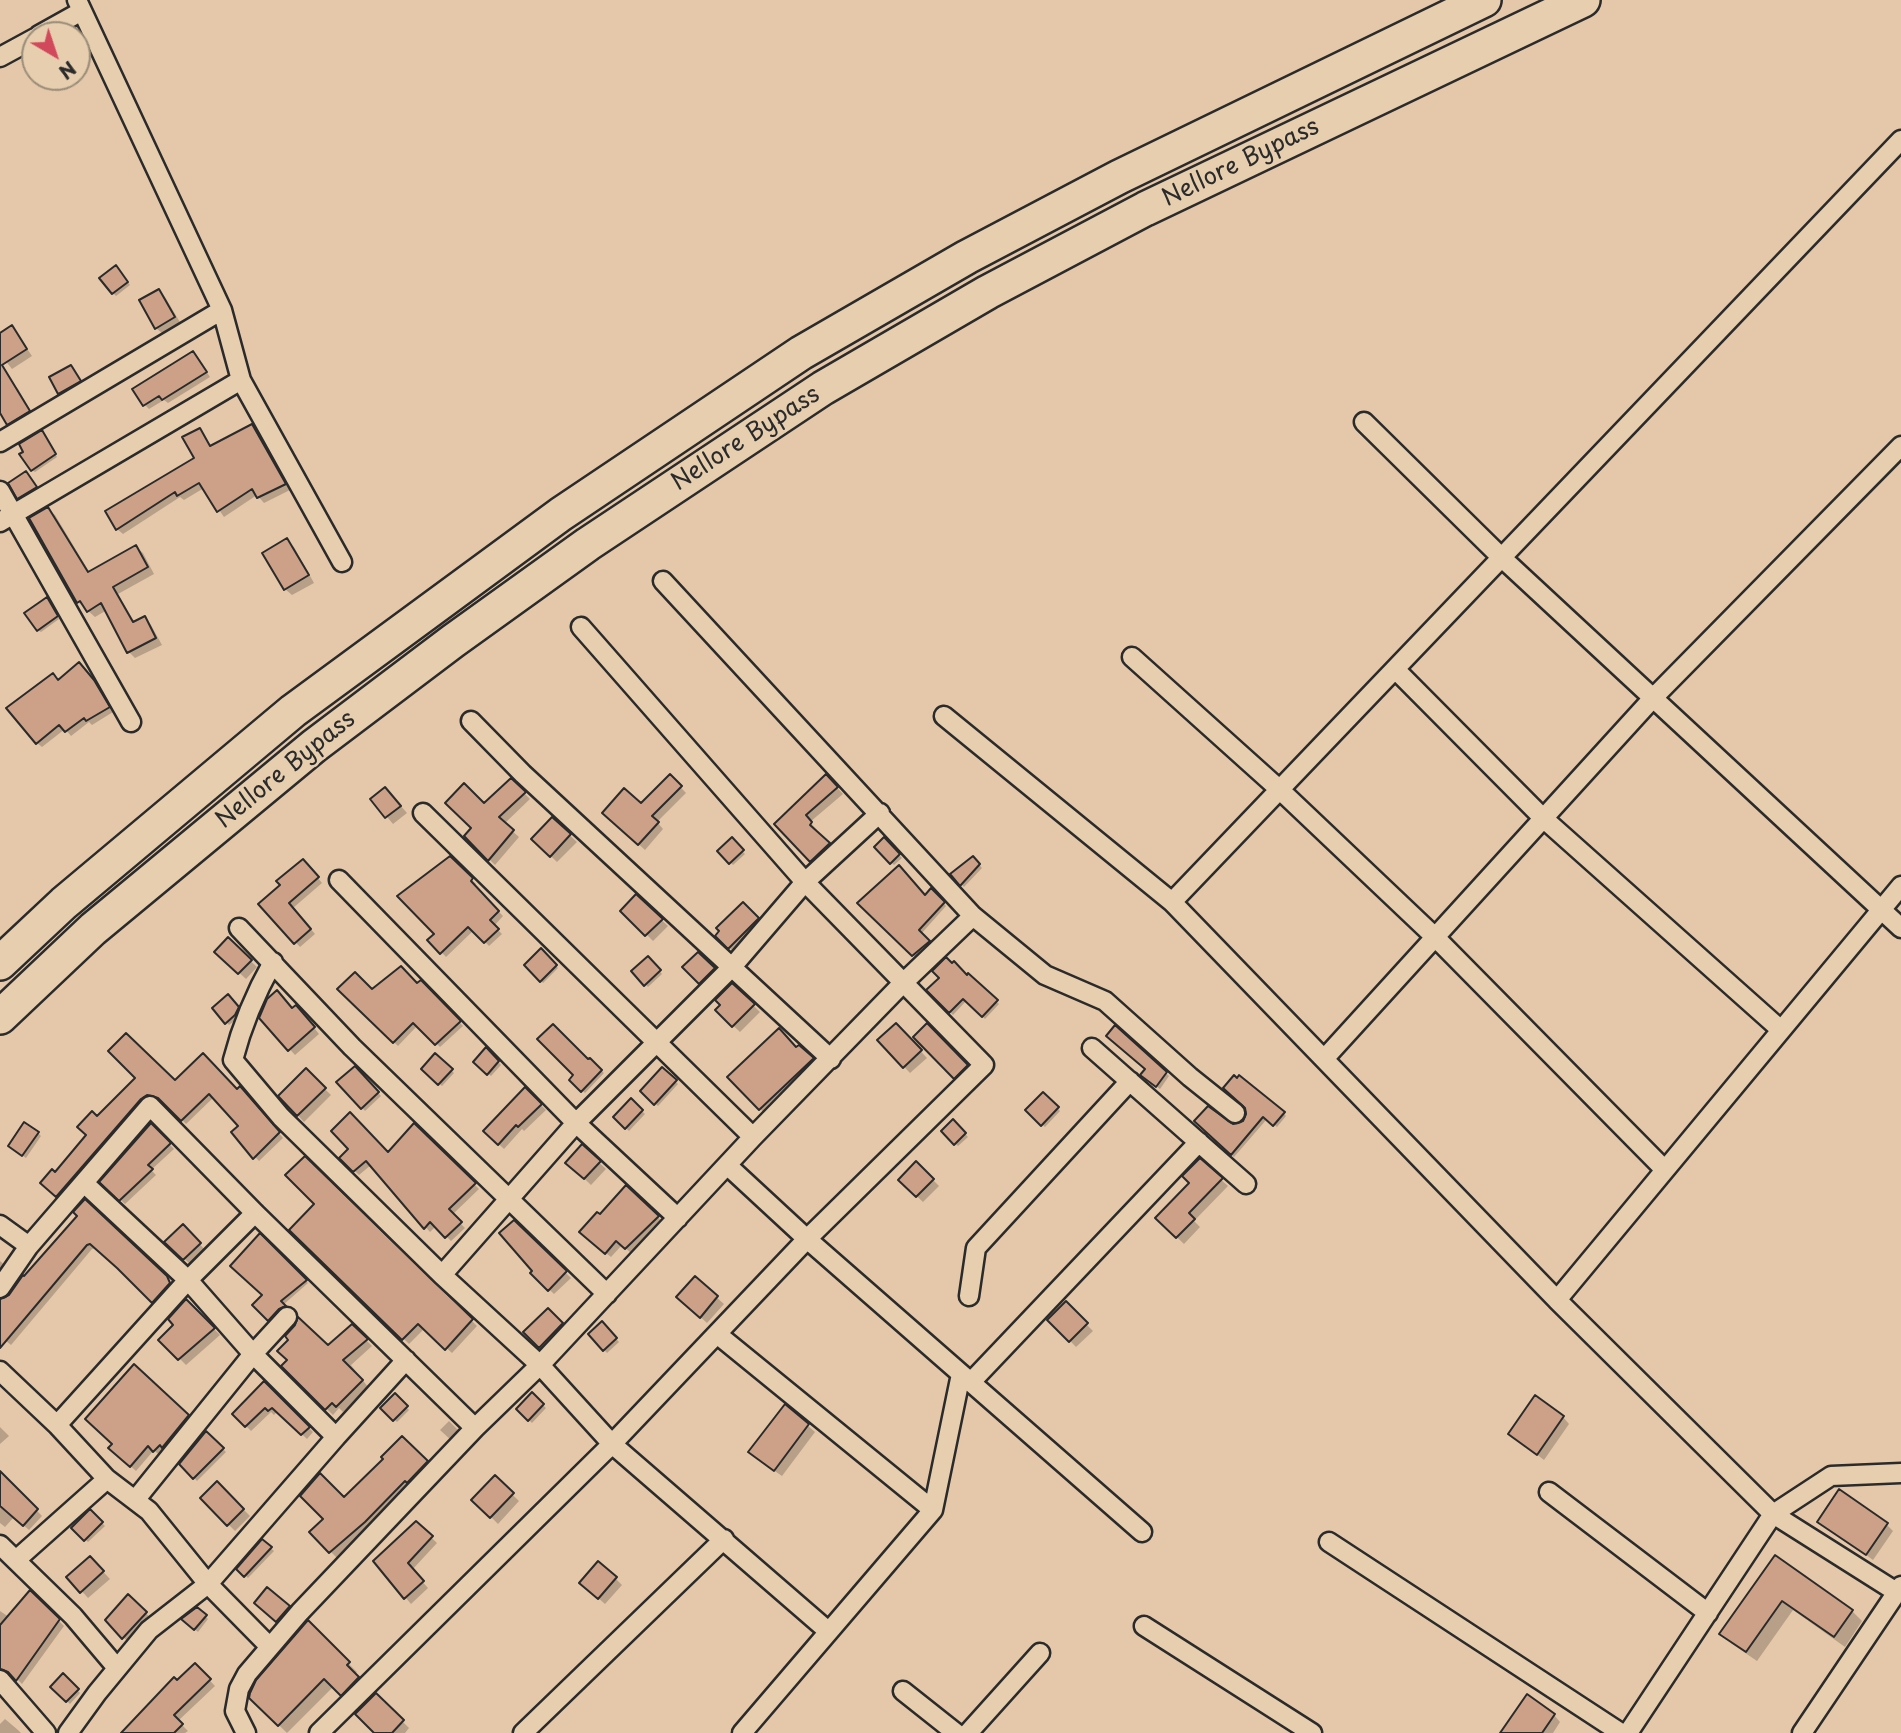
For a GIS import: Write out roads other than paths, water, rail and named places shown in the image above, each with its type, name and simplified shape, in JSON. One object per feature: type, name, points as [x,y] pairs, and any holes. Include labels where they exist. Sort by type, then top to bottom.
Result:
[{"type":"highway","name":"Nellore Bypass","points":[[0,963],[64,903],[293,711],[561,514],[801,354],[967,257],[1119,177],[1484,0]]},
{"type":"highway","name":"Nellore Bypass","points":[[0,1017],[93,929],[324,738],[453,640],[588,544],[823,388],[988,292],[1145,209],[1583,0]]},
{"type":"street","points":[[58,21],[79,6],[222,310],[241,380],[342,562]]},
{"type":"street","points":[[0,57],[21,45]]},
{"type":"street","points":[[1172,902],[1901,140]]},
{"type":"street","points":[[0,442],[222,310]]},
{"type":"street","points":[[6,517],[241,380]]},
{"type":"street","points":[[1364,422],[1502,557],[1901,928]]},
{"type":"street","points":[[1324,1059],[1653,698],[1901,446]]},
{"type":"street","points":[[0,491],[6,517],[131,722]]},
{"type":"street","points":[[663,581],[973,916],[1045,975],[1105,1001],[1235,1113]]},
{"type":"street","points":[[319,1733],[612,1444],[807,1239],[984,1065],[804,882],[581,627]]},
{"type":"street","points":[[1132,657],[1279,789],[1436,937],[1665,1170]]},
{"type":"street","points":[[1395,668],[1543,818],[1781,1030]]},
{"type":"street","points":[[944,716],[1172,902],[1556,1300],[1773,1514],[1899,1589],[1802,1733]]},
{"type":"street","points":[[471,721],[523,774],[831,1059]]},
{"type":"street","points":[[423,813],[753,1138]]},
{"type":"street","points":[[442,1275],[576,1123],[732,967],[804,882],[880,813]]},
{"type":"street","points":[[339,880],[576,1123],[678,1218]]},
{"type":"street","points":[[1556,1300],[1901,886]]},
{"type":"street","points":[[246,1733],[235,1711],[239,1689],[247,1674],[300,1612],[607,1294],[753,1138],[902,984],[973,916]]},
{"type":"street","points":[[239,928],[352,1047],[607,1294]]},
{"type":"street","points":[[273,962],[253,1001],[233,1060],[281,1117],[442,1275],[540,1364],[612,1444],[828,1631]]},
{"type":"street","points":[[1092,1048],[1246,1184]]},
{"type":"street","points":[[969,1296],[976,1248],[1130,1081]]},
{"type":"street","points":[[0,1288],[29,1246],[150,1106],[255,1213],[475,1428]]},
{"type":"street","points":[[741,1733],[933,1510],[966,1378],[1199,1142]]},
{"type":"street","points":[[727,1165],[807,1239],[1142,1532]]},
{"type":"street","points":[[84,1183],[188,1280],[253,1354],[336,1437]]},
{"type":"street","points":[[57,1425],[188,1280],[255,1213]]},
{"type":"street","points":[[0,1225],[29,1246]]},
{"type":"street","points":[[136,1499],[253,1354],[287,1317]]},
{"type":"street","points":[[717,1334],[933,1510]]},
{"type":"street","points":[[68,1733],[149,1630],[208,1584],[406,1360]]},
{"type":"street","points":[[0,1371],[57,1425],[107,1479],[149,1511],[208,1584],[270,1647]]},
{"type":"street","points":[[1628,1733],[1773,1514],[1831,1476],[1901,1473]]},
{"type":"street","points":[[16,1560],[107,1479]]},
{"type":"street","points":[[1549,1492],[1707,1614]]},
{"type":"street","points":[[523,1733],[723,1539]]},
{"type":"street","points":[[1329,1542],[1621,1733]]},
{"type":"street","points":[[0,1545],[73,1616],[117,1668]]},
{"type":"street","points":[[1144,1626],[1312,1733]]},
{"type":"street","points":[[968,1733],[1040,1653]]},
{"type":"street","points":[[0,1681],[47,1733]]},
{"type":"street","points":[[903,1691],[956,1733]]}]
